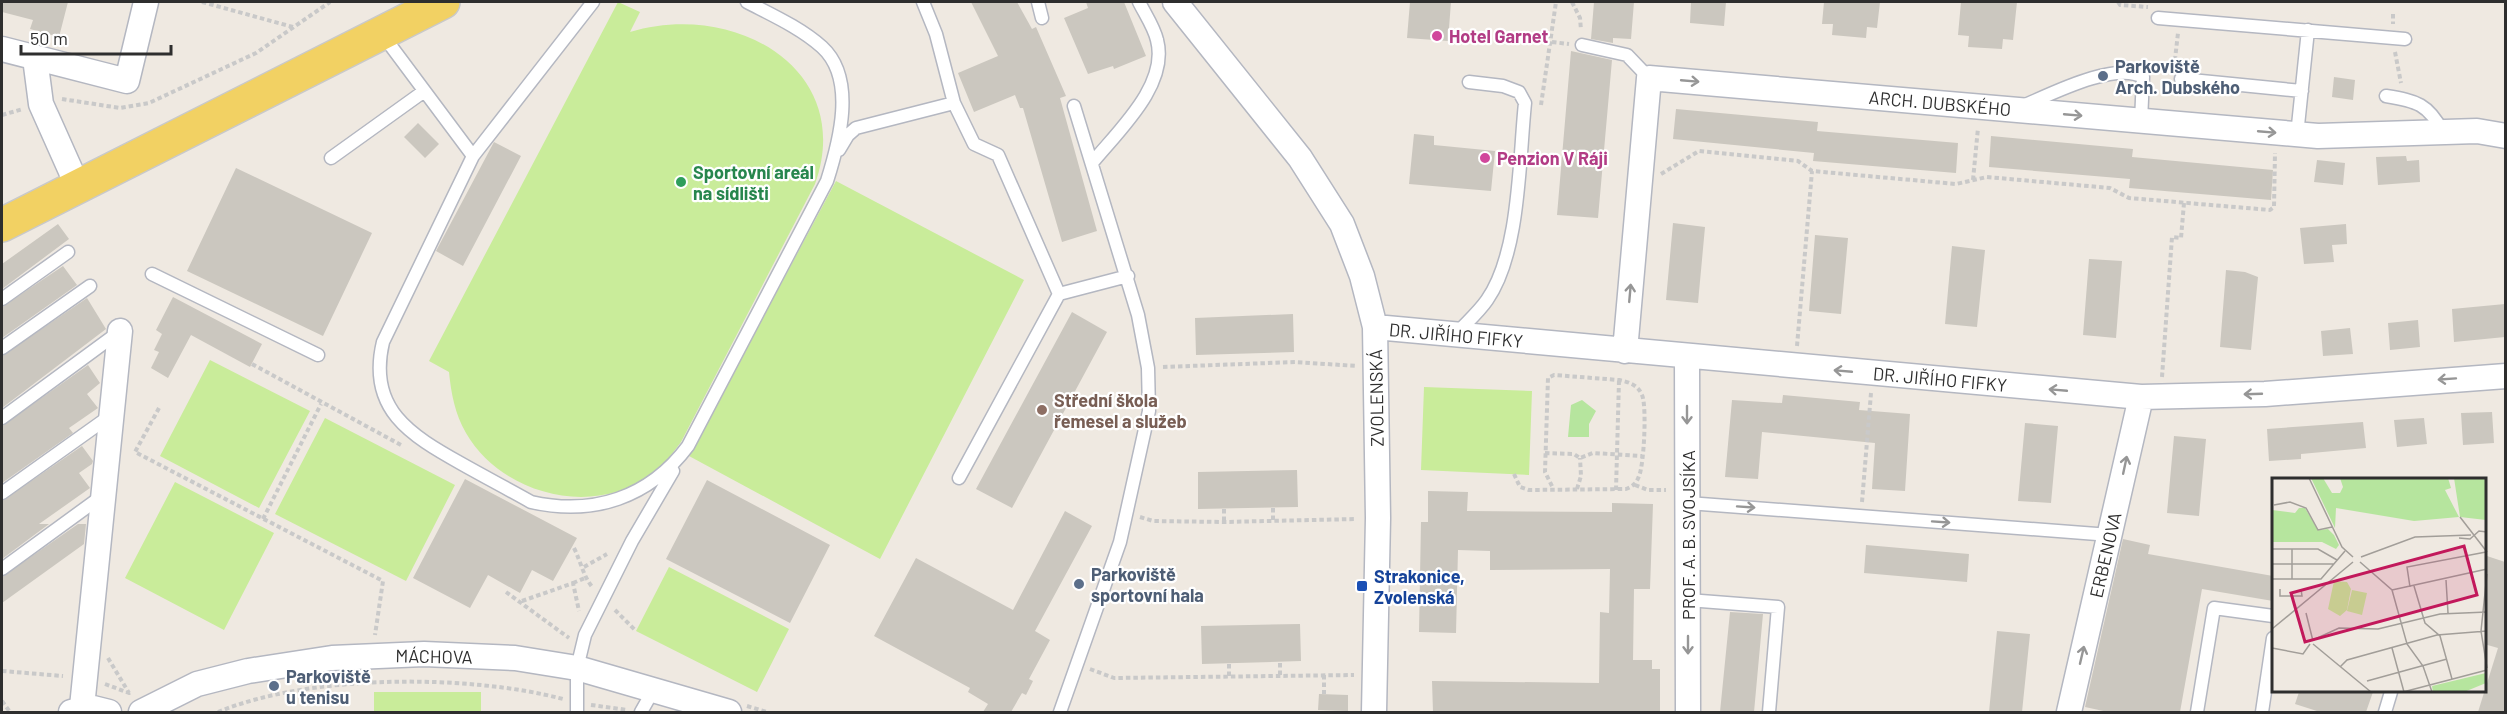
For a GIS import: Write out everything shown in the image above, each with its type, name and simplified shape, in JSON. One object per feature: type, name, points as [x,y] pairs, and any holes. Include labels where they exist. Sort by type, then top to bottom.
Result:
[{"type":"main road","points":[[2,225],[443,2]]},
{"type":"street","points":[[2,49],[127,81],[146,2]]},
{"type":"street","name":"ZVOLENSKÁ","points":[[1175,2],[1300,158],[1342,224],[1362,276],[1375,327],[1377,380],[1378,518],[1374,712]]},
{"type":"street","points":[[35,58],[41,104],[78,187]]},
{"type":"street","points":[[1625,351],[1648,78]]},
{"type":"street","name":"ARCH. DUBSKÉHO","points":[[1648,78],[2297,135],[2477,131],[2505,136]]},
{"type":"street","name":"DR. JIŘÍHO FIFKY","points":[[1375,327],[1687,357],[2265,394],[2505,376]]},
{"type":"street","points":[[109,712],[96,707],[76,710],[103,496],[120,331]]},
{"type":"street","name":"PROF. A. B. SVOJSÍKA","points":[[1687,357],[1688,712]]},
{"type":"street","name":"ERBENOVA","points":[[2069,712],[2146,387]]},
{"type":"street","name":"MÁCHOVA","points":[[141,712],[197,684],[248,671],[332,658],[424,654],[579,658],[654,689],[729,712]]},
{"type":"lane","points":[[594,2],[473,156],[383,342],[378,375],[382,392],[393,413],[405,428],[422,442],[531,502],[550,506],[595,505],[621,498],[658,479],[688,446]]},
{"type":"lane","points":[[578,708],[579,658],[585,635],[632,541],[688,446],[827,181],[835,156],[842,109],[836,67],[824,49],[803,32],[747,2]]},
{"type":"lane","points":[[923,2],[936,34],[954,103],[974,144],[998,154],[1059,294]]},
{"type":"lane","points":[[1038,2],[1042,18]]},
{"type":"lane","points":[[1092,163],[1150,90],[1156,73],[1159,57],[1157,39],[1139,2]]},
{"type":"lane","points":[[2158,18],[2399,38]]},
{"type":"lane","points":[[2297,135],[2307,30]]},
{"type":"lane","points":[[380,32],[473,156]]},
{"type":"lane","points":[[1582,45],[1627,54],[1648,78]]},
{"type":"lane","points":[[2014,110],[2067,88],[2112,74],[2128,72],[2143,77],[2141,121]]},
{"type":"lane","points":[[2181,79],[2302,91]]},
{"type":"lane","points":[[1456,334],[1487,300],[1503,267],[1511,240],[1525,103],[1519,92],[1503,86],[1469,82]]},
{"type":"lane","points":[[331,158],[423,92]]},
{"type":"lane","points":[[2386,96],[2413,100],[2432,113],[2443,132]]},
{"type":"lane","points":[[835,156],[848,135],[856,128],[954,103]]},
{"type":"lane","points":[[1060,712],[1120,542],[1143,448],[1149,411],[1148,368],[1128,276],[1074,106]]},
{"type":"lane","points":[[2,299],[68,252]]},
{"type":"lane","points":[[152,274],[318,355]]},
{"type":"lane","points":[[959,478],[1059,294],[1128,276]]},
{"type":"lane","points":[[2,348],[90,285]]},
{"type":"lane","points":[[2,418],[120,331]]},
{"type":"lane","points":[[2,493],[111,416]]},
{"type":"lane","points":[[2,569],[103,496]]},
{"type":"lane","points":[[1688,497],[1861,516],[2110,535]]},
{"type":"lane","points":[[1688,600],[1778,607],[1770,712]]},
{"type":"lane","points":[[2197,712],[2214,608],[2272,616]]},
{"type":"lane","points":[[2262,712],[2272,645]]},
{"type":"lane","points":[[641,712],[654,689]]},
{"type":"lane","points":[[2385,712],[2391,693]]},
{"type":"path","points":[[202,2],[294,28]]},
{"type":"path","points":[[2,115],[69,99],[107,106],[138,106],[256,53],[330,2]]},
{"type":"path","points":[[1522,125],[1539,111],[1556,2]]},
{"type":"path","points":[[1572,2],[1580,18],[1582,45]]},
{"type":"path","points":[[2399,38],[2404,99]]},
{"type":"path","points":[[1973,180],[1978,118]]},
{"type":"path","points":[[1660,174],[1699,151],[1798,161],[1812,171],[1956,184],[1987,177],[2110,188],[2129,198],[2270,210],[2274,207],[2277,158],[2274,150]]},
{"type":"path","points":[[1797,350],[1812,171]]},
{"type":"path","points":[[2162,377],[2172,237],[2181,238],[2184,203]]},
{"type":"path","points":[[1270,354],[1270,362]]},
{"type":"path","points":[[1220,355],[1221,363]]},
{"type":"path","points":[[1148,368],[1270,362],[1360,366],[1360,380],[1377,380]]},
{"type":"path","points":[[252,364],[321,404],[403,446]]},
{"type":"path","points":[[1514,474],[1520,488],[1616,490],[1635,485],[1641,472],[1643,396],[1630,382],[1554,375],[1548,378],[1545,472],[1552,488]]},
{"type":"path","points":[[2146,387],[2162,377],[2174,378]]},
{"type":"path","points":[[1616,490],[1619,380]]},
{"type":"path","points":[[1861,516],[1872,383]]},
{"type":"path","points":[[263,519],[321,404]]},
{"type":"path","points":[[159,408],[135,452],[382,581],[372,656]]},
{"type":"path","points":[[1545,453],[1574,453],[1580,458],[1581,476],[1577,489]]},
{"type":"path","points":[[1580,458],[1593,453],[1642,456]]},
{"type":"path","points":[[1635,485],[1648,490],[1688,497]]},
{"type":"path","points":[[1273,508],[1273,521]]},
{"type":"path","points":[[1224,509],[1224,522]]},
{"type":"path","points":[[1126,513],[1153,521],[1224,522],[1378,518]]},
{"type":"path","points":[[574,548],[584,567]]},
{"type":"path","points":[[522,601],[585,578]]},
{"type":"path","points":[[573,583],[585,635]]},
{"type":"path","points":[[506,592],[522,601],[579,658]]},
{"type":"path","points":[[1280,663],[1280,676]]},
{"type":"path","points":[[1229,664],[1229,676]]},
{"type":"path","points":[[1077,665],[1114,678],[1376,674]]},
{"type":"path","points":[[2,671],[62,675],[72,681]]},
{"type":"path","points":[[1324,675],[1324,694]]},
{"type":"path","points":[[218,712],[301,691],[370,683],[454,682],[540,693],[578,708],[641,712]]},
{"type":"path","points":[[2,701],[10,712]]},
{"type":"green space","points":[[618,2],[640,12],[630,32],[669,25],[709,26],[745,36],[777,53],[802,77],[818,107],[823,143],[815,184],[681,442],[655,472],[627,488],[601,495],[575,497],[549,493],[524,485],[502,472],[482,454],[466,433],[456,411],[449,372],[429,361]]},
{"type":"green space","points":[[836,181],[1024,280],[880,559],[689,456]]},
{"type":"green space","points":[[210,360],[310,411],[259,508],[160,456]]},
{"type":"green space","points":[[1424,387],[1532,391],[1529,475],[1421,470]]},
{"type":"green space","points":[[1582,400],[1596,411],[1589,424],[1589,437],[1568,437],[1571,405]]},
{"type":"green space","points":[[325,418],[455,485],[406,581],[275,514]]},
{"type":"green space","points":[[175,482],[274,533],[224,630],[125,578]]},
{"type":"green space","points":[[669,567],[789,629],[757,692],[636,631]]},
{"type":"green space","points":[[374,692],[481,692],[481,712],[374,712]]},
{"type":"building","points":[[2,2],[68,2],[59,37],[30,29],[33,20],[2,12]]},
{"type":"building","points":[[971,2],[1017,2],[1032,29],[1036,27],[1066,96],[1060,98],[1097,231],[1062,242],[1023,108],[1020,108],[1015,95],[974,112],[958,73],[998,56]]},
{"type":"building","points":[[1086,2],[1124,2],[1146,56],[1114,69],[1113,66],[1088,74],[1064,18],[1088,8]]},
{"type":"building","points":[[1410,2],[1451,2],[1448,41],[1407,38]]},
{"type":"building","points":[[1594,2],[1634,2],[1631,39],[1613,38],[1613,43],[1591,39]]},
{"type":"building","points":[[1691,2],[1726,2],[1724,26],[1690,23]]},
{"type":"building","points":[[1824,2],[1880,2],[1877,28],[1867,27],[1866,38],[1832,35],[1833,24],[1822,24]]},
{"type":"building","points":[[1961,2],[2017,2],[2013,40],[2003,39],[2002,49],[1968,47],[1969,36],[1958,35]]},
{"type":"building","points":[[1571,51],[1612,60],[1598,218],[1557,215]]},
{"type":"building","points":[[2334,77],[2355,80],[2353,100],[2332,97]]},
{"type":"building","points":[[1676,109],[1818,122],[1817,131],[1958,143],[1956,173],[1813,161],[1814,153],[1673,139]]},
{"type":"building","points":[[418,123],[439,144],[425,158],[404,137]]},
{"type":"building","points":[[1414,134],[1434,136],[1434,145],[1495,151],[1491,191],[1409,184]]},
{"type":"building","points":[[1991,136],[2133,149],[2132,157],[2273,170],[2271,200],[2129,188],[2130,179],[1989,167]]},
{"type":"building","points":[[494,142],[521,156],[463,266],[436,251]]},
{"type":"building","points":[[2406,156],[2407,161],[2419,160],[2420,182],[2378,185],[2376,157]]},
{"type":"building","points":[[2317,160],[2345,163],[2343,185],[2314,182]]},
{"type":"building","points":[[236,168],[372,233],[323,336],[187,271]]},
{"type":"building","points":[[1673,223],[1705,227],[1698,303],[1666,300]]},
{"type":"building","points":[[58,224],[69,239],[2,289],[2,264]]},
{"type":"building","points":[[2346,224],[2347,244],[2332,245],[2334,262],[2304,264],[2300,228]]},
{"type":"building","points":[[1815,235],[1848,238],[1841,314],[1809,311]]},
{"type":"building","points":[[1952,246],[1985,250],[1977,327],[1945,324]]},
{"type":"building","points":[[2089,259],[2122,261],[2116,338],[2083,335]]},
{"type":"building","points":[[63,266],[77,285],[2,338],[2,307]]},
{"type":"building","points":[[2226,270],[2245,272],[2258,277],[2251,350],[2220,347]]},
{"type":"building","points":[[173,297],[262,344],[250,367],[191,335],[168,378],[151,368],[159,352],[154,350],[162,334],[156,330]]},
{"type":"building","points":[[87,298],[106,329],[2,408],[2,356]]},
{"type":"building","points":[[2505,304],[2505,337],[2454,342],[2452,309]]},
{"type":"building","name":"Střední škola řemesel a služeb","points":[[1072,312],[1107,332],[1012,508],[976,489]]},
{"type":"building","points":[[1293,314],[1294,352],[1196,355],[1195,318]]},
{"type":"building","points":[[2418,320],[2420,347],[2390,350],[2388,323]]},
{"type":"building","points":[[2350,328],[2353,354],[2323,356],[2321,331]]},
{"type":"building","points":[[88,365],[100,383],[87,394],[98,408],[69,428],[73,433],[2,483],[2,426]]},
{"type":"building","points":[[1783,395],[1860,402],[1859,410],[1910,414],[1905,491],[1872,489],[1875,443],[1762,432],[1758,479],[1725,477],[1732,400],[1782,403]]},
{"type":"building","points":[[2492,412],[2494,443],[2463,445],[2461,413]]},
{"type":"building","points":[[2424,418],[2427,444],[2397,447],[2394,420]]},
{"type":"building","points":[[2363,422],[2366,448],[2301,454],[2301,459],[2269,461],[2267,429]]},
{"type":"building","points":[[2025,423],[2058,426],[2051,503],[2018,501]]},
{"type":"building","points":[[2174,436],[2206,439],[2199,516],[2167,513]]},
{"type":"building","points":[[82,446],[93,461],[79,473],[90,488],[39,524],[49,524],[2,559],[2,501]]},
{"type":"building","points":[[1297,470],[1298,507],[1198,509],[1198,472]]},
{"type":"building","points":[[465,479],[577,538],[553,581],[532,570],[520,593],[488,575],[470,608],[413,578]]},
{"type":"building","points":[[707,480],[830,545],[790,623],[666,559]]},
{"type":"building","points":[[1428,491],[1468,492],[1467,511],[1612,512],[1612,503],[1653,504],[1650,589],[1634,589],[1633,660],[1652,660],[1652,669],[1660,669],[1660,712],[1433,712],[1432,681],[1599,683],[1600,612],[1609,613],[1610,569],[1490,570],[1490,551],[1458,550],[1456,633],[1419,632],[1421,522],[1428,522]]},
{"type":"building","points":[[1065,511],[1092,526],[1035,631],[1050,640],[1029,679],[1033,681],[1026,695],[1022,693],[1011,712],[983,712],[988,704],[968,692],[970,688],[874,636],[916,558],[1013,610]]},
{"type":"building","points":[[78,524],[86,524],[84,544],[2,603],[2,577]]},
{"type":"building","points":[[2123,539],[2150,545],[2148,554],[2272,576],[2272,601],[2202,589],[2180,712],[2108,712],[2085,707]]},
{"type":"building","points":[[1866,545],[1969,554],[1967,582],[1864,573]]},
{"type":"building","points":[[2486,556],[2505,562],[2505,712],[2478,712],[2484,693],[2486,693],[2498,648],[2486,645]]},
{"type":"building","points":[[1730,612],[1763,614],[1754,712],[1720,712]]},
{"type":"building","points":[[1300,624],[1301,661],[1202,664],[1201,626]]},
{"type":"building","points":[[1997,631],[2030,634],[2022,712],[1989,712]]},
{"type":"building","points":[[2299,693],[2373,693],[2366,712],[2320,712],[2295,704]]},
{"type":"building","points":[[1319,694],[1348,695],[1348,711],[1318,710]]},
{"type":"place","name":"Hotel Garnet","points":[[1437,36]]},
{"type":"place","name":"Parkoviště Arch. Dubského","points":[[2103,76]]},
{"type":"place","name":"Penzion V Ráji","points":[[1485,158]]},
{"type":"place","name":"Sportovní areál na sídlišti","points":[[681,182]]},
{"type":"place","name":"Střední škola řemesel a služeb","points":[[1042,410]]},
{"type":"place","name":"Parkoviště sportovní hala","points":[[1079,584]]},
{"type":"place","name":"Strakonice, Zvolenská","points":[[1362,586]]},
{"type":"place","name":"Parkoviště u tenisu","points":[[274,686]]}]
